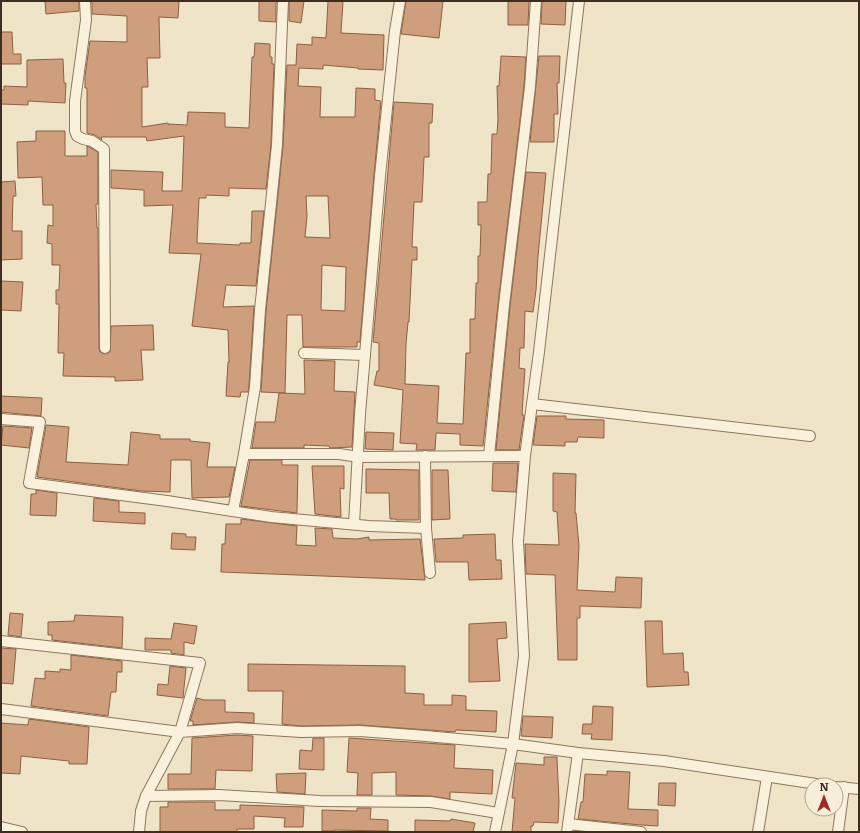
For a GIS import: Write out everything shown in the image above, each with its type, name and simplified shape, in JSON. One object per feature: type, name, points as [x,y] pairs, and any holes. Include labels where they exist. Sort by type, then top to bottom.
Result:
[{"type":"street","points":[[85,1],[86,20],[75,101],[75,131],[77,136],[92,141],[104,149],[106,348]]},
{"type":"street","points":[[234,511],[255,387],[260,310],[277,145],[283,1]]},
{"type":"street","points":[[354,524],[360,425],[380,176],[395,31],[400,1]]},
{"type":"street","points":[[489,456],[504,305],[530,87],[536,1]]},
{"type":"street","points":[[495,832],[513,744],[524,656],[518,541],[525,456],[578,1]]},
{"type":"street","points":[[304,353],[366,355]]},
{"type":"street","points":[[532,404],[810,436]]},
{"type":"street","points":[[1,419],[40,422],[30,484],[167,501],[271,517],[426,528]]},
{"type":"street","points":[[244,454],[525,456]]},
{"type":"street","points":[[425,456],[426,528],[430,573]]},
{"type":"street","points":[[1,641],[200,663],[180,732],[146,796],[141,811],[139,832]]},
{"type":"street","points":[[1,710],[180,732],[238,728],[302,732],[360,732],[426,736],[664,761],[804,782]]},
{"type":"street","points":[[578,753],[568,828],[641,832]]},
{"type":"street","points":[[758,832],[767,777]]},
{"type":"street","points":[[844,787],[859,789]]},
{"type":"street","points":[[146,796],[219,794],[320,801],[431,802],[498,813]]},
{"type":"street","points":[[838,832],[839,817]]},
{"type":"street","points":[[1,826],[22,832]]},
{"type":"building","points":[[45,1],[79,1],[79,11],[46,14]]},
{"type":"building","points":[[92,1],[179,1],[178,18],[159,17],[160,58],[147,58],[148,87],[142,87],[142,127],[168,123],[187,125],[188,112],[225,113],[225,127],[249,128],[252,57],[254,57],[255,43],[270,44],[270,57],[272,57],[272,64],[274,64],[271,145],[266,189],[229,188],[229,196],[206,195],[206,198],[199,198],[197,243],[240,245],[240,243],[251,243],[252,211],[264,211],[256,286],[226,285],[223,307],[254,306],[249,386],[248,392],[241,392],[240,397],[226,396],[229,362],[228,330],[192,326],[201,254],[169,253],[173,205],[144,206],[144,190],[111,188],[111,170],[163,172],[162,191],[182,191],[184,136],[147,141],[146,137],[101,137],[102,140],[95,135],[87,133],[87,88],[85,88],[85,76],[90,41],[127,42],[127,16],[92,14]]},
{"type":"building","points":[[259,1],[276,1],[276,22],[259,21]]},
{"type":"building","points":[[289,1],[304,1],[301,23],[289,21]]},
{"type":"building","points":[[328,1],[343,1],[341,33],[384,35],[383,70],[323,65],[323,69],[299,68],[298,86],[321,87],[320,117],[355,117],[356,88],[375,89],[375,100],[381,101],[360,342],[357,342],[357,347],[303,347],[302,315],[287,315],[285,393],[261,392],[266,311],[283,146],[287,65],[296,65],[297,44],[312,45],[312,37],[326,38]],"holes":[[[306,196],[328,196],[330,238],[305,237],[307,216]],[[322,265],[346,267],[345,311],[321,310]]]},
{"type":"building","points":[[406,1],[443,1],[439,38],[401,34]]},
{"type":"building","points":[[508,1],[529,1],[528,25],[508,25]]},
{"type":"building","points":[[542,1],[566,1],[565,25],[541,24]]},
{"type":"building","points":[[1,32],[12,32],[13,54],[21,54],[21,64],[1,64]]},
{"type":"building","points":[[501,56],[526,57],[483,446],[460,445],[460,434],[436,433],[435,450],[416,450],[417,444],[400,443],[403,390],[374,385],[377,371],[379,371],[379,343],[373,342],[394,102],[433,104],[432,123],[429,123],[429,157],[424,157],[422,202],[414,202],[412,247],[417,247],[417,260],[412,260],[409,322],[406,344],[405,384],[439,386],[437,423],[463,424],[466,353],[470,353],[470,319],[475,319],[476,283],[478,283],[478,256],[480,256],[481,225],[478,225],[478,202],[487,202],[488,174],[491,174],[492,134],[497,134],[497,86],[499,86]]},
{"type":"building","points":[[539,56],[560,56],[559,83],[557,83],[558,114],[554,114],[554,142],[530,142]]},
{"type":"building","points":[[63,59],[64,83],[66,83],[65,103],[28,101],[28,105],[1,104],[1,90],[4,90],[4,86],[27,87],[27,60]]},
{"type":"building","points":[[36,131],[65,131],[65,156],[87,156],[87,146],[98,152],[98,204],[96,204],[98,228],[99,348],[100,352],[105,354],[110,352],[111,326],[153,325],[154,350],[141,350],[143,380],[115,381],[115,377],[63,376],[64,353],[58,353],[59,304],[56,304],[56,290],[59,290],[60,265],[52,265],[52,244],[47,243],[48,225],[53,226],[53,205],[43,205],[42,177],[18,178],[17,142],[36,141]]},
{"type":"building","points":[[526,172],[546,173],[533,312],[525,311],[524,348],[520,348],[519,368],[525,369],[522,415],[524,415],[519,450],[496,450],[510,306]]},
{"type":"building","points":[[15,181],[16,196],[13,196],[12,231],[22,231],[22,259],[1,260],[1,182]]},
{"type":"building","points":[[1,281],[23,282],[21,311],[1,310]]},
{"type":"building","points":[[304,360],[335,361],[334,391],[355,392],[352,447],[330,448],[329,446],[304,445],[304,448],[252,448],[256,422],[275,422],[279,393],[305,394]]},
{"type":"building","points":[[1,396],[42,398],[41,416],[1,412]]},
{"type":"building","points":[[537,416],[566,416],[566,419],[604,420],[604,438],[578,437],[577,442],[565,442],[565,446],[533,445]]},
{"type":"building","points":[[46,425],[69,427],[66,462],[128,465],[131,432],[160,435],[160,439],[190,439],[190,441],[210,443],[207,467],[235,467],[229,497],[192,498],[191,460],[171,460],[170,492],[141,491],[37,477]]},
{"type":"building","points":[[3,426],[32,428],[29,448],[1,445]]},
{"type":"building","points":[[366,432],[394,433],[393,450],[365,449]]},
{"type":"building","points":[[250,460],[282,460],[282,465],[298,465],[297,513],[241,506]]},
{"type":"building","points":[[493,463],[518,463],[516,492],[492,491]]},
{"type":"building","points":[[312,466],[344,466],[344,489],[340,488],[341,517],[315,514]]},
{"type":"building","points":[[366,469],[419,470],[419,520],[390,519],[389,493],[366,493]]},
{"type":"building","points":[[432,470],[448,470],[450,519],[432,520]]},
{"type":"building","points":[[553,473],[576,474],[575,513],[579,546],[577,590],[615,592],[616,577],[642,578],[641,608],[580,606],[580,618],[577,618],[577,660],[558,660],[555,575],[526,574],[525,544],[559,545],[557,512],[553,511]]},
{"type":"building","points":[[36,490],[57,493],[56,516],[30,515],[31,494],[36,494]]},
{"type":"building","points":[[94,498],[119,501],[119,512],[145,513],[145,524],[93,521]]},
{"type":"building","points":[[241,519],[297,526],[296,545],[316,546],[315,528],[332,529],[333,538],[357,539],[369,537],[369,540],[420,539],[425,580],[221,572],[222,544],[225,544],[226,524],[241,524]]},
{"type":"building","points":[[172,533],[186,534],[186,537],[196,537],[195,550],[171,549]]},
{"type":"building","points":[[495,534],[496,560],[501,560],[502,579],[469,580],[468,562],[436,562],[434,539],[463,538],[463,535]]},
{"type":"building","points":[[10,613],[23,614],[21,637],[8,635]]},
{"type":"building","points":[[75,615],[123,617],[122,648],[52,640],[52,635],[48,635],[48,622],[74,621]]},
{"type":"building","points":[[645,621],[662,621],[663,654],[683,653],[684,672],[688,672],[689,685],[647,687]]},
{"type":"building","points":[[506,622],[507,638],[497,639],[500,681],[469,682],[469,624]]},
{"type":"building","points":[[174,623],[197,626],[194,644],[184,642],[184,655],[171,653],[171,650],[145,650],[145,638],[171,639]]},
{"type":"building","points":[[1,648],[16,649],[13,684],[1,683]]},
{"type":"building","points":[[71,655],[122,661],[122,672],[117,672],[116,692],[111,692],[108,716],[31,706],[35,678],[45,679],[45,671],[60,672],[60,669],[71,670]]},
{"type":"building","points":[[248,664],[405,666],[405,693],[424,694],[424,705],[452,705],[452,695],[466,696],[466,710],[497,711],[496,732],[456,730],[455,732],[360,725],[301,726],[282,724],[283,691],[248,691]]},
{"type":"building","points":[[170,666],[186,668],[183,698],[157,695],[158,684],[168,685]]},
{"type":"building","points":[[197,698],[204,700],[225,700],[225,712],[254,713],[254,723],[237,722],[193,725],[193,721],[190,721]]},
{"type":"building","points":[[593,706],[613,707],[612,740],[591,739],[592,734],[582,734],[583,724],[592,724]]},
{"type":"building","points":[[523,716],[553,717],[552,738],[521,736]]},
{"type":"building","points":[[29,719],[89,727],[87,764],[69,764],[69,761],[21,756],[20,774],[1,773],[1,723],[28,725]]},
{"type":"building","points":[[237,735],[253,736],[252,771],[216,770],[215,789],[168,789],[168,774],[191,774],[192,738]]},
{"type":"building","points":[[313,738],[324,738],[324,770],[299,769],[300,750],[312,751]]},
{"type":"building","points":[[349,738],[455,745],[454,768],[493,770],[492,794],[450,792],[450,799],[431,796],[396,795],[396,772],[372,773],[372,795],[357,795],[358,773],[347,772]]},
{"type":"building","points":[[544,757],[557,757],[559,802],[558,823],[534,822],[533,826],[531,826],[531,832],[512,832],[515,798],[512,798],[516,763],[544,765]]},
{"type":"building","points":[[607,771],[630,772],[628,809],[658,810],[658,826],[578,819],[581,802],[583,802],[585,774],[607,775]]},
{"type":"building","points":[[306,773],[305,794],[277,792],[276,774]]},
{"type":"building","points":[[659,783],[676,783],[675,806],[658,805]]},
{"type":"building","points":[[168,802],[215,802],[215,810],[240,810],[240,805],[304,807],[303,827],[284,827],[285,818],[254,816],[254,829],[237,829],[237,832],[160,832],[160,807],[168,807]]},
{"type":"building","points":[[357,808],[371,808],[370,819],[388,820],[388,831],[322,831],[322,810],[357,811]]},
{"type":"building","points":[[451,819],[475,823],[473,832],[415,832],[415,820],[450,821]]}]
